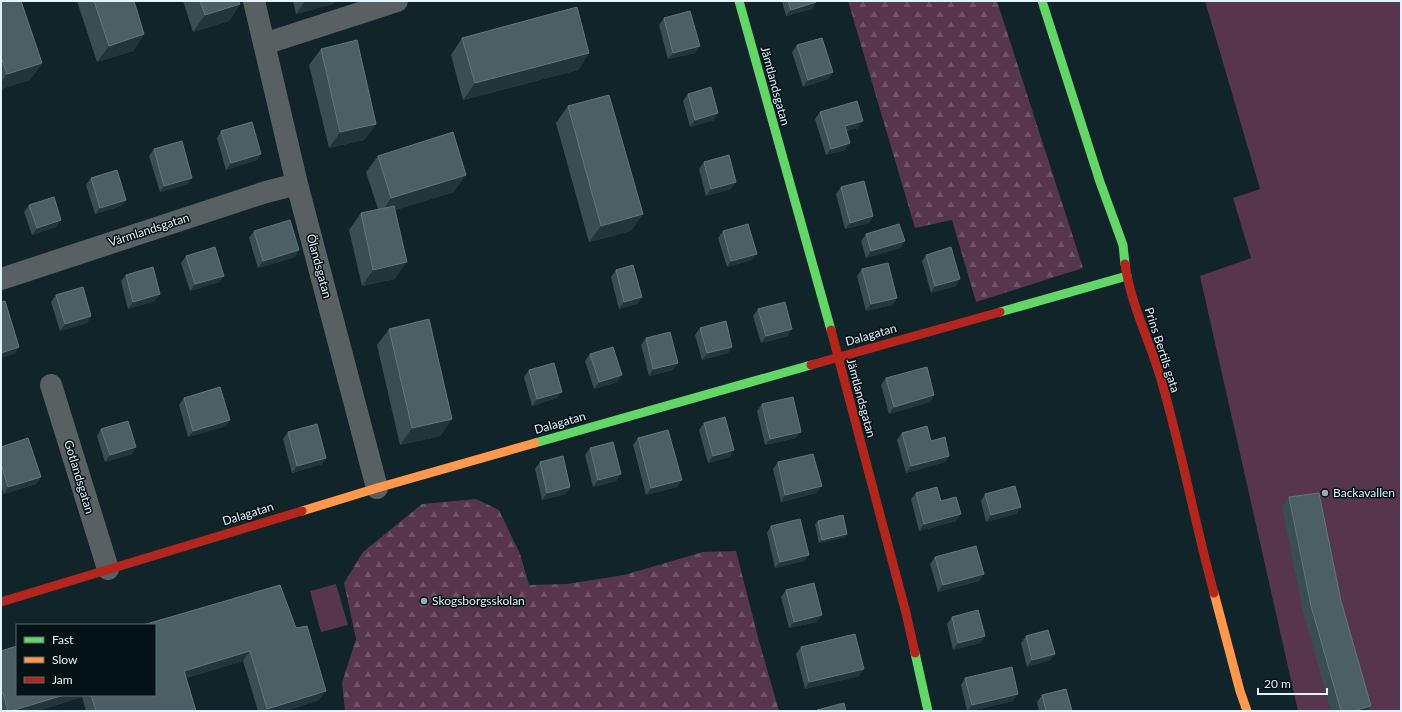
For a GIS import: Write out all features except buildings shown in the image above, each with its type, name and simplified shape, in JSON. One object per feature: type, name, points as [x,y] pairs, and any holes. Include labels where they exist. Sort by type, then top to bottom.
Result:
[{"type":"street","name":"Ölandsgatan","points":[[254,1],[297,184],[377,488]]},
{"type":"street","points":[[264,44],[396,1]]},
{"type":"street","name":"Jämtlandsgatan","points":[[739,1],[838,357],[906,613],[928,711]]},
{"type":"street","name":"Prins Bertils gata","points":[[1042,1],[1100,182],[1123,245],[1127,276],[1136,311],[1162,382],[1208,575],[1240,691],[1247,711]]},
{"type":"street","name":"Värmlandsgatan","points":[[1,279],[266,192],[297,184]]},
{"type":"street","name":"Dalagatan","points":[[1,602],[377,488],[1127,276]]},
{"type":"street","name":"Gotlandsgatan","points":[[51,385],[108,569]]},
{"type":"green space","points":[[848,1],[997,1],[1083,268],[976,302],[952,220],[915,228]]},
{"type":"green space","name":"Backavallen","points":[[1205,1],[1401,1],[1401,711],[1298,711],[1200,276],[1251,258],[1233,198],[1260,189]]},
{"type":"green space","points":[[476,499],[499,510],[520,554],[529,585],[567,584],[624,575],[703,552],[736,551],[779,711],[345,711],[342,683],[356,639],[344,583],[363,552],[422,504]]},
{"type":"green space","points":[[336,584],[348,625],[321,632],[310,591]]},
{"type":"traffic: fast","points":[[739,1],[831,330]]},
{"type":"traffic: fast","points":[[1042,1],[1100,182],[1123,245],[1125,264]]},
{"type":"traffic: fast","points":[[1000,312],[1127,276]]},
{"type":"traffic: fast","points":[[535,443],[811,365]]},
{"type":"traffic: fast","points":[[915,653],[928,711]]},
{"type":"traffic: slow","points":[[302,511],[535,443]]},
{"type":"traffic: slow","points":[[1214,593],[1240,691],[1247,711]]},
{"type":"traffic: jam","points":[[1125,264],[1136,310],[1157,368],[1169,409],[1214,593]]},
{"type":"traffic: jam","points":[[811,365],[1000,312]]},
{"type":"traffic: jam","points":[[831,330],[906,613],[915,653]]},
{"type":"traffic: jam","points":[[1,602],[302,511]]},
{"type":"place","name":"Backavallen","points":[[1325,493]]},
{"type":"place","name":"Skogsborgsskolan","points":[[424,601]]}]
